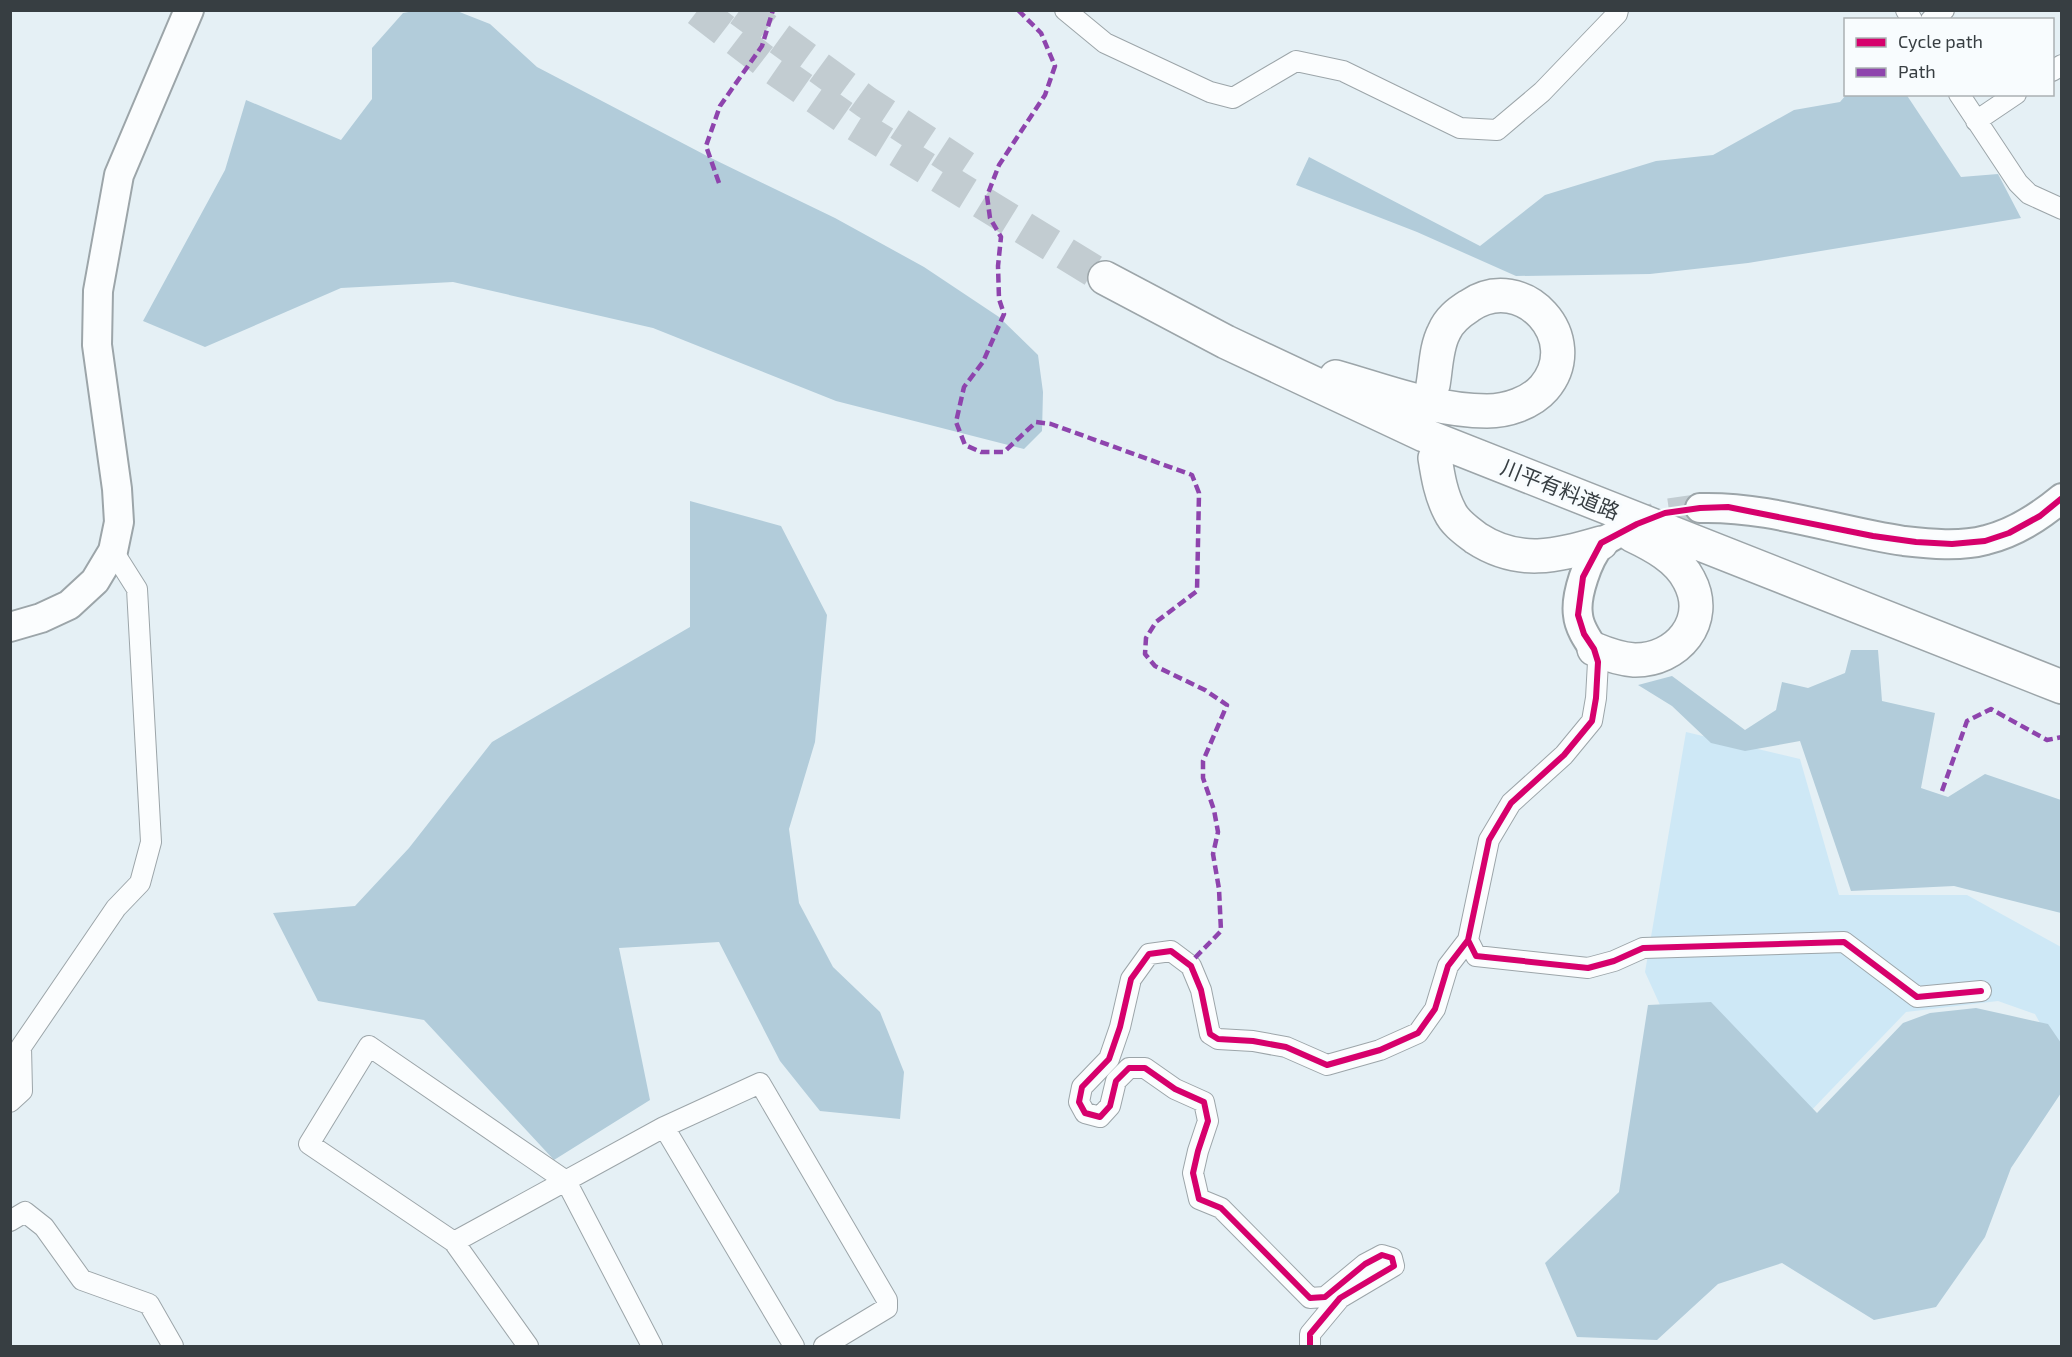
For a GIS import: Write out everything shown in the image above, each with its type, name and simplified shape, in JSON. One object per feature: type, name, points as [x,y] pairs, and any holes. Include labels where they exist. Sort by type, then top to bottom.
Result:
[{"type":"highway","name":"川平有料道路","points":[[2061,674],[1512,458],[1323,373],[1110,269],[1226,342],[1429,447],[2061,687]]},
{"type":"highway","points":[[1323,373],[1424,402],[1488,411],[1515,407],[1539,394],[1554,377],[1559,357],[1556,335],[1543,315],[1527,301],[1511,296],[1491,296],[1473,303],[1455,316],[1443,332],[1433,385]]},
{"type":"highway","points":[[1429,447],[1450,514],[1466,531],[1489,546],[1530,557],[1560,555],[1607,540]]},
{"type":"highway","points":[[1429,447],[1647,542],[1674,560],[1689,579],[1696,600],[1695,619],[1686,636],[1672,651],[1654,658],[1634,660],[1594,649]]},
{"type":"street","points":[[10,627],[41,618],[69,605],[95,581],[113,551],[119,522],[117,489],[97,345],[98,291],[119,175],[189,10]]},
{"type":"street","points":[[1065,10],[1106,43],[1210,92],[1233,98],[1296,61],[1343,71],[1460,128],[1497,130],[1542,92],[1617,14],[1618,10]]},
{"type":"street","points":[[1960,96],[2018,183],[2029,194],[2061,209]]},
{"type":"street","points":[[1976,121],[2013,96]]},
{"type":"street","points":[[1700,508],[1728,507],[1873,536],[1952,544],[1985,541],[2009,533],[2040,516],[2061,498]]},
{"type":"street","points":[[1310,1347],[1310,1334],[1340,1298],[1394,1266],[1392,1258],[1382,1255],[1365,1264],[1324,1297],[1310,1298],[1221,1208],[1199,1199],[1193,1173],[1208,1121],[1204,1102],[1175,1089],[1145,1068],[1129,1068],[1116,1081],[1110,1106],[1100,1117],[1085,1113],[1079,1102],[1082,1087],[1108,1059],[1120,1027],[1131,979],[1149,954],[1170,951],[1191,966],[1201,990],[1210,1034],[1218,1039],[1253,1041],[1286,1047],[1327,1065],[1380,1050],[1418,1033],[1435,1009],[1448,966],[1468,940],[1489,840],[1510,803],[1564,755],[1592,721],[1598,662],[1594,649],[1584,634],[1578,615],[1579,597],[1583,577],[1607,540]]},
{"type":"street","points":[[10,1102],[22,1091],[16,1043],[116,908],[140,884],[151,842],[137,589],[113,551]]},
{"type":"street","points":[[1468,940],[1476,956],[1588,968],[1614,961],[1643,948],[1844,942],[1917,997],[1981,991]]},
{"type":"street","points":[[528,1347],[453,1242],[309,1144],[369,1046],[566,1181],[652,1347]]},
{"type":"street","points":[[453,1242],[664,1127],[760,1083],[887,1300],[887,1308],[824,1347]]},
{"type":"street","points":[[664,1127],[794,1347]]},
{"type":"street","points":[[10,1221],[25,1212],[44,1227],[82,1280],[149,1304],[173,1347]]},
{"type":"shaded area","points":[[420,10],[457,11],[490,24],[537,67],[709,157],[835,218],[924,267],[999,317],[1038,355],[1043,392],[1042,431],[1024,449],[836,401],[653,328],[453,282],[341,288],[205,347],[143,321],[225,170],[246,100],[341,140],[372,99],[372,48],[403,13]]},
{"type":"shaded area","points":[[1845,96],[1907,96],[1961,177],[1998,174],[2021,218],[1748,263],[1650,274],[1516,276],[1417,232],[1296,185],[1309,157],[1480,246],[1545,195],[1656,161],[1713,155],[1794,110],[1840,102]]},
{"type":"shaded area","points":[[690,501],[781,526],[827,615],[815,742],[789,829],[799,903],[833,967],[880,1012],[904,1072],[900,1119],[820,1111],[780,1061],[719,942],[619,948],[650,1100],[554,1160],[424,1020],[318,1001],[273,913],[355,906],[409,848],[492,742],[690,627]]},
{"type":"shaded area","points":[[1851,650],[1878,650],[1882,701],[1935,713],[1921,788],[1948,797],[1985,774],[2061,800],[2061,913],[1954,886],[1851,891],[1800,741],[1745,751],[1711,743],[1672,706],[1638,685],[1672,676],[1745,730],[1776,710],[1782,682],[1808,688],[1845,673]]},
{"type":"shaded area","points":[[1686,732],[1800,759],[1839,895],[1967,895],[2061,947],[2061,1052],[2057,1054],[2035,1014],[1998,1001],[1906,1012],[1805,1117],[1665,1016],[1645,972]]},
{"type":"shaded area","points":[[1711,1002],[1817,1113],[1903,1023],[1930,1013],[1976,1008],[2048,1024],[2061,1043],[2061,1093],[2011,1168],[1985,1237],[1936,1307],[1874,1320],[1782,1263],[1718,1284],[1657,1340],[1577,1337],[1545,1263],[1619,1192],[1648,1005]]},
{"type":"tunnel","points":[[698,10],[772,67],[851,122],[1105,278]]},
{"type":"tunnel","points":[[740,10],[866,102],[965,167]]},
{"type":"tunnel","points":[[1630,527],[1665,513],[1700,508]]},
{"type":"marked path","points":[[719,183],[706,146],[720,106],[762,46],[773,10]]},
{"type":"marked path","points":[[1018,10],[1041,33],[1055,66],[1045,95],[999,165],[987,196],[990,218],[1001,237],[998,266],[999,299],[1004,314],[983,362],[964,387],[956,422],[965,445],[981,452],[1004,452],[1036,422],[1051,424],[1192,475],[1199,493],[1197,591],[1156,622],[1146,638],[1145,654],[1155,666],[1205,690],[1227,705],[1203,761],[1203,778],[1214,810],[1218,832],[1213,854],[1219,889],[1221,931],[1189,964]]},
{"type":"marked path","points":[[1942,791],[1967,721],[1991,709],[2047,740],[2062,737]]},
{"type":"cycle path","points":[[1981,991],[1917,997],[1844,942],[1643,948],[1614,961],[1588,968],[1476,956],[1468,940],[1489,840],[1511,803],[1564,755],[1592,721],[1598,662],[1594,649],[1584,634],[1578,615],[1583,577],[1601,543],[1637,524],[1665,513],[1728,507],[1873,536],[1916,542],[1952,544],[1985,541],[2009,533],[2040,516],[2062,498]]},
{"type":"cycle path","points":[[1310,1346],[1310,1334],[1340,1298],[1394,1266],[1392,1258],[1382,1255],[1365,1264],[1325,1297],[1310,1298],[1221,1208],[1199,1199],[1193,1173],[1208,1121],[1204,1102],[1175,1089],[1145,1068],[1129,1068],[1116,1081],[1110,1106],[1100,1117],[1085,1113],[1079,1102],[1082,1087],[1109,1059],[1120,1027],[1131,979],[1149,954],[1171,951],[1191,966],[1201,990],[1210,1034],[1218,1039],[1253,1041],[1286,1047],[1327,1065],[1380,1050],[1418,1033],[1435,1009],[1448,966],[1468,940]]}]
